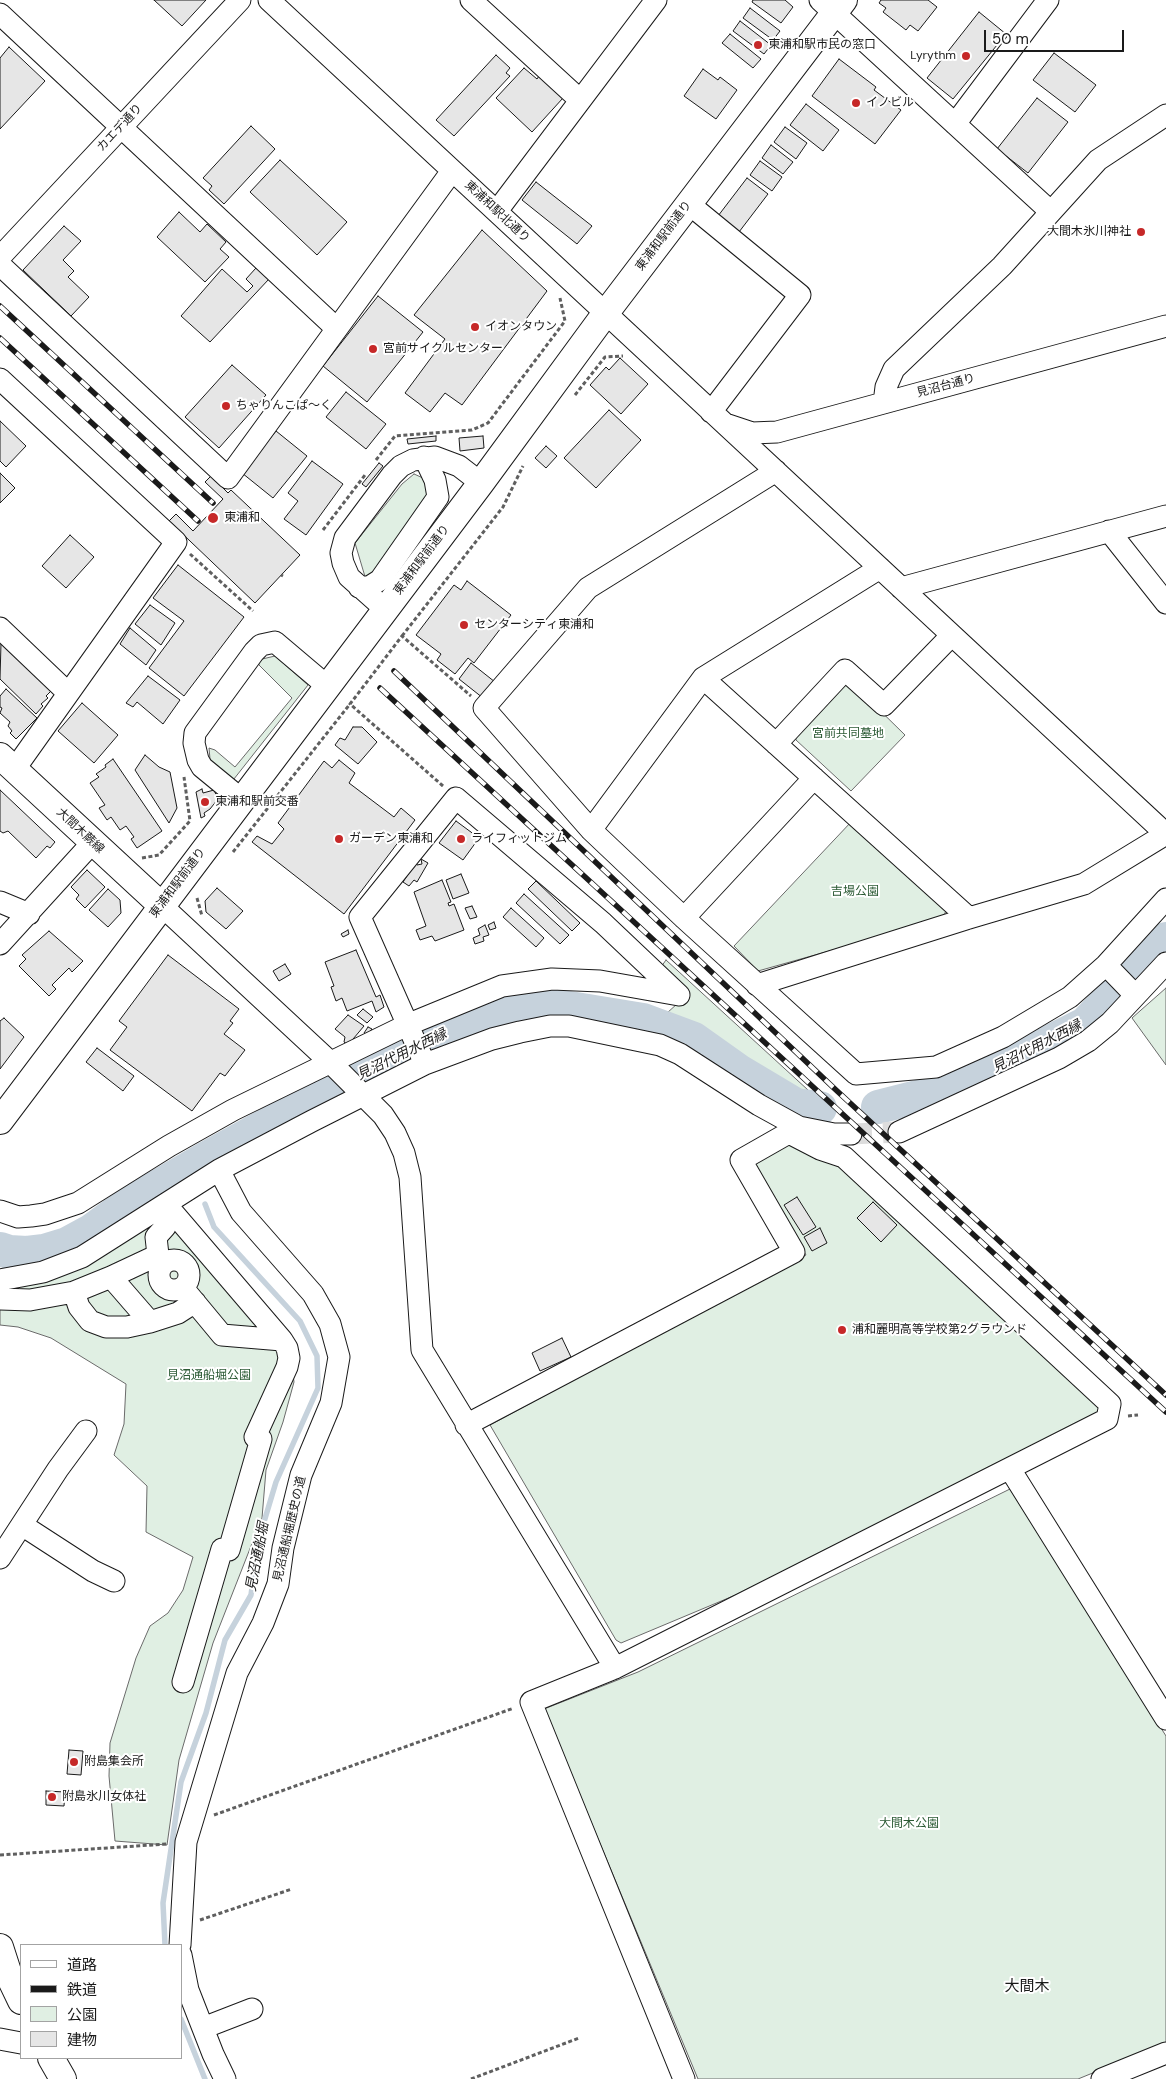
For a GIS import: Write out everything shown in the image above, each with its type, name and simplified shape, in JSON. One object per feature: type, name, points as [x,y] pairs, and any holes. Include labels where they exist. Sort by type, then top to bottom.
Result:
[{"type":"main road","name":"東浦和駅前通り","points":[[0,1121],[689,204],[832,4]]},
{"type":"main road","name":"大間木蕨線","points":[[7,763],[161,905]]},
{"type":"main road","points":[[0,1947],[10,1978],[20,1999]]},
{"type":"main road","points":[[52,2059],[63,2079]]},
{"type":"street","name":"カエデ通り","points":[[0,257],[240,0]]},
{"type":"street","name":"東浦和駅北通り","points":[[269,0],[1166,834]]},
{"type":"street","points":[[471,0],[580,100]]},
{"type":"street","points":[[955,124],[1048,0]]},
{"type":"street","points":[[497,211],[580,100],[647,3]]},
{"type":"street","points":[[832,4],[955,124],[1051,212]]},
{"type":"street","points":[[0,14],[336,328]]},
{"type":"street","points":[[884,403],[886,387],[894,369],[1002,266],[1098,160],[1166,115]]},
{"type":"street","points":[[0,265],[228,478],[452,171]]},
{"type":"street","points":[[689,204],[800,295],[718,418]]},
{"type":"street","name":"見沼台通り","points":[[718,418],[752,433],[777,432],[1166,326]]},
{"type":"street","points":[[0,379],[176,542],[68,693],[7,763]]},
{"type":"street","points":[[359,587],[369,587],[380,580],[438,497],[435,480],[424,457]]},
{"type":"street","points":[[385,609],[349,576],[343,564],[341,553],[345,538],[392,475],[401,466],[413,460],[435,457],[448,460],[459,466],[481,483]]},
{"type":"street","points":[[776,472],[588,588],[484,708],[591,830],[684,918],[856,1074],[936,1067],[1003,1037],[1070,997],[1106,965],[1166,899]]},
{"type":"street","points":[[901,588],[1166,516]]},
{"type":"street","points":[[1109,531],[1166,603]]},
{"type":"street","points":[[591,830],[703,678],[880,568]]},
{"type":"street","points":[[0,628],[68,693]]},
{"type":"street","points":[[776,744],[845,670],[884,705],[952,635]]},
{"type":"street","points":[[241,799],[202,767],[198,760],[194,743],[196,733],[254,652],[261,645],[276,642],[326,686]]},
{"type":"street","points":[[703,678],[969,918]]},
{"type":"street","points":[[684,918],[814,778]]},
{"type":"street","points":[[0,1211],[18,1217],[31,1216],[45,1214],[78,1203],[169,1146],[225,1114],[407,1026],[502,986],[552,979],[600,981],[679,995],[603,923],[456,798],[360,917],[407,1026],[425,1064]]},
{"type":"street","points":[[757,985],[1084,884],[1166,834]]},
{"type":"street","points":[[0,944],[93,842]]},
{"type":"street","points":[[0,902],[29,914]]},
{"type":"street","points":[[161,905],[330,1062],[383,1115],[404,1153],[410,1177],[422,1350],[615,1668]]},
{"type":"street","points":[[899,1132],[1059,1058],[1088,1041],[1110,1024],[1166,963]]},
{"type":"street","points":[[1106,965],[1135,995]]},
{"type":"street","points":[[0,1280],[43,1272],[82,1257],[219,1170],[425,1064],[492,1039],[550,1026],[569,1026],[660,1045],[680,1054],[820,1149],[844,1157],[1110,1404],[1108,1419],[615,1668],[530,1702],[684,2079]]},
{"type":"street","points":[[466,1425],[794,1252],[741,1160],[794,1130],[851,1134]]},
{"type":"street","name":"見沼通船堀歴史の道","points":[[180,1936],[186,1842],[237,1673],[263,1623],[278,1584],[283,1548],[301,1476],[331,1402],[339,1357],[330,1324],[313,1294],[241,1212],[219,1170]]},
{"type":"street","points":[[161,1258],[156,1237],[165,1227],[170,1207],[282,1340],[287,1348],[289,1358],[287,1367],[255,1438],[261,1439],[229,1550],[222,1549],[183,1682]]},
{"type":"street","points":[[0,1299],[30,1300],[74,1292],[161,1258],[176,1260],[186,1266],[189,1278],[189,1295],[178,1313],[150,1322],[127,1326],[106,1327],[90,1321],[79,1307],[74,1292]]},
{"type":"street","points":[[111,1277],[150,1322]]},
{"type":"street","points":[[189,1295],[222,1335],[282,1340]]},
{"type":"street","points":[[0,1558],[58,1469],[86,1431]]},
{"type":"street","points":[[1010,1469],[1166,1719]]},
{"type":"street","points":[[22,1525],[93,1571],[114,1581]]},
{"type":"street","points":[[182,1960],[188,1990],[225,2079]]},
{"type":"street","points":[[203,2028],[252,2009]]},
{"type":"street","points":[[0,2039],[20,2043]]},
{"type":"street","points":[[1102,2079],[1166,2052]]},
{"type":"path","points":[[323,530],[395,436],[472,430],[488,423],[565,321],[559,292]]},
{"type":"path","points":[[569,403],[605,357],[624,356]]},
{"type":"path","points":[[230,856],[503,507],[523,465]]},
{"type":"path","points":[[176,542],[253,611]]},
{"type":"path","points":[[402,636],[484,708]]},
{"type":"path","points":[[350,704],[456,798]]},
{"type":"path","points":[[200,894],[196,899],[203,918]]},
{"type":"path","points":[[192,1823],[530,1702]]},
{"type":"path","points":[[0,1855],[167,1844]]},
{"type":"path","points":[[180,1936],[292,1890]]},
{"type":"path","points":[[471,2079],[579,2038]]},
{"type":"green space","points":[[414,474],[423,478],[427,486],[426,508],[366,580],[355,543],[402,484]]},
{"type":"green space","points":[[275,656],[308,685],[230,784],[211,770],[209,748],[215,750],[235,767],[292,698],[259,665],[258,660]]},
{"type":"green space","name":"宮前共同墓地","points":[[842,682],[851,682],[905,735],[851,791],[796,740],[795,732]]},
{"type":"green space","name":"吉場公園","points":[[852,821],[947,907],[943,919],[758,971],[734,946]]},
{"type":"green space","points":[[666,960],[808,1090],[799,1092],[768,1074],[727,1044],[681,1018],[667,1013],[688,994],[661,967]]},
{"type":"green space","points":[[1166,988],[1166,1065],[1132,1018]]},
{"type":"green space","name":"浦和麗明高等学校第2グラウンド","points":[[792,1142],[819,1158],[846,1170],[1099,1406],[1098,1412],[738,1594],[621,1643],[616,1640],[490,1425],[806,1255],[754,1168],[753,1159]]},
{"type":"green space","name":"見沼通船堀公園","points":[[171,1204],[289,1342],[294,1382],[283,1422],[266,1470],[262,1518],[213,1643],[179,1760],[167,1845],[115,1841],[109,1776],[110,1743],[136,1658],[150,1626],[168,1613],[183,1590],[193,1557],[146,1532],[147,1486],[114,1455],[124,1424],[126,1384],[51,1338],[18,1327],[0,1325],[0,1284]]},
{"type":"green space","name":"大間木公園","points":[[1010,1489],[1166,1736],[1166,2043],[1078,2079],[698,2079],[544,1709],[638,1672]]},
{"type":"building","points":[[154,0],[206,0],[182,26]]},
{"type":"building","points":[[753,0],[785,0],[793,7],[781,23],[752,2]]},
{"type":"building","points":[[881,0],[928,0],[937,7],[918,31],[910,25],[906,30],[883,12],[886,8],[879,3]]},
{"type":"building","points":[[750,8],[780,31],[773,40],[743,18]]},
{"type":"building","name":"Lyrythm","points":[[979,12],[1006,34],[953,99],[927,78]]},
{"type":"building","points":[[740,21],[771,45],[764,54],[733,31]]},
{"type":"building","points":[[730,34],[761,59],[753,68],[722,43]]},
{"type":"building","points":[[9,47],[45,81],[0,129],[0,58]]},
{"type":"building","points":[[1054,53],[1096,85],[1075,112],[1033,80]]},
{"type":"building","points":[[496,55],[510,68],[506,73],[510,76],[454,136],[436,120]]},
{"type":"building","name":"イノビル","points":[[839,59],[876,87],[874,90],[901,110],[875,144],[812,96]]},
{"type":"building","points":[[524,68],[537,79],[539,76],[563,98],[532,132],[496,98]]},
{"type":"building","points":[[703,69],[718,80],[720,77],[737,90],[716,119],[684,96]]},
{"type":"building","points":[[1037,98],[1068,122],[1028,173],[997,149]]},
{"type":"building","points":[[806,104],[839,130],[823,151],[790,125]]},
{"type":"building","points":[[251,126],[275,149],[224,204],[209,190],[212,186],[203,178]]},
{"type":"building","points":[[785,127],[807,143],[796,159],[774,142]]},
{"type":"building","points":[[771,145],[793,162],[783,174],[762,158]]},
{"type":"building","points":[[280,160],[347,222],[317,255],[250,192]]},
{"type":"building","points":[[760,161],[782,177],[772,191],[750,175]]},
{"type":"building","points":[[747,178],[768,194],[739,232],[718,216]]},
{"type":"building","points":[[536,182],[592,226],[577,244],[522,200]]},
{"type":"building","points":[[179,212],[200,232],[207,224],[226,242],[220,249],[229,257],[205,282],[157,237]]},
{"type":"building","points":[[64,226],[81,241],[63,260],[74,271],[68,277],[89,297],[71,316],[23,270]]},
{"type":"building","name":"イオンタウン","points":[[482,230],[547,291],[462,405],[445,393],[430,412],[405,393],[445,339],[414,315]]},
{"type":"building","points":[[256,268],[269,279],[210,342],[181,316],[222,269],[247,292],[253,286],[246,279]]},
{"type":"building","name":"宮前サイクルセンター","points":[[378,296],[423,332],[367,402],[323,366]]},
{"type":"building","points":[[620,358],[648,384],[621,414],[590,385],[606,367],[609,370]]},
{"type":"building","name":"ちゃりんこぱ～く","points":[[232,365],[266,395],[219,448],[185,417]]},
{"type":"building","points":[[346,392],[386,424],[366,449],[326,417]]},
{"type":"building","points":[[609,410],[641,440],[596,488],[564,458]]},
{"type":"building","points":[[0,421],[26,446],[6,467],[0,461]]},
{"type":"building","points":[[276,431],[307,456],[273,498],[242,473]]},
{"type":"building","points":[[436,436],[436,441],[408,444],[407,439]]},
{"type":"building","points":[[483,436],[484,448],[460,451],[459,438]]},
{"type":"building","points":[[546,446],[557,456],[546,468],[535,458]]},
{"type":"building","points":[[312,461],[343,484],[306,535],[284,519],[298,501],[288,493]]},
{"type":"building","points":[[379,463],[383,466],[366,487],[362,484]]},
{"type":"building","points":[[0,473],[15,488],[0,503]]},
{"type":"building","points":[[211,476],[228,493],[231,490],[300,555],[255,603],[169,521],[176,514],[193,531],[223,499],[205,482]]},
{"type":"building","points":[[70,535],[94,557],[66,588],[42,566]]},
{"type":"building","points":[[178,565],[244,617],[184,696],[149,668],[184,621],[153,598]]},
{"type":"building","name":"センターシティ東浦和","points":[[467,581],[511,615],[474,663],[468,658],[455,674],[437,660],[441,654],[416,635],[454,585],[461,590]]},
{"type":"building","points":[[150,605],[175,623],[161,645],[135,624]]},
{"type":"building","points":[[130,628],[156,650],[146,665],[120,644]]},
{"type":"building","points":[[1,643],[52,690],[46,696],[48,698],[41,704],[43,706],[36,714],[0,679]]},
{"type":"building","points":[[471,663],[495,682],[483,698],[459,679]]},
{"type":"building","points":[[148,676],[180,700],[163,724],[137,702],[133,707],[126,703]]},
{"type":"building","points":[[6,689],[37,718],[16,739],[10,733],[12,731],[8,726],[10,722],[0,713],[2,708],[0,707],[0,696]]},
{"type":"building","points":[[82,703],[118,735],[94,763],[58,731]]},
{"type":"building","points":[[353,727],[362,727],[377,742],[358,764],[335,745],[340,738],[345,740]]},
{"type":"building","points":[[145,755],[159,767],[170,772],[177,808],[169,823],[135,770]]},
{"type":"building","points":[[113,759],[162,831],[137,848],[131,839],[134,837],[126,826],[120,830],[111,817],[107,820],[99,808],[105,805],[90,783],[99,777],[96,774]]},
{"type":"building","name":"ガーデン東浦和","points":[[339,760],[355,773],[349,783],[394,817],[401,808],[415,820],[344,914],[252,842],[257,836],[272,844],[284,829],[278,823],[324,761],[332,768]]},
{"type":"building","points":[[202,789],[203,793],[214,790],[218,799],[204,813],[205,816],[201,818],[196,792]]},
{"type":"building","points":[[0,790],[55,842],[50,848],[47,846],[36,858],[8,831],[3,833],[0,831]]},
{"type":"building","points":[[456,821],[479,838],[463,860],[439,843]]},
{"type":"building","points":[[421,859],[428,863],[417,882],[414,880],[409,886],[403,882],[416,862],[417,865],[422,864]]},
{"type":"building","points":[[87,870],[105,887],[85,908],[76,899],[79,895],[71,887]]},
{"type":"building","points":[[461,874],[469,893],[453,899],[446,880]]},
{"type":"building","points":[[442,880],[451,902],[448,903],[449,906],[454,904],[464,930],[435,941],[432,936],[420,940],[416,930],[426,926],[414,892]]},
{"type":"building","points":[[536,881],[580,923],[572,931],[528,889]]},
{"type":"building","points":[[217,888],[243,911],[226,929],[206,912],[205,901]]},
{"type":"building","points":[[108,889],[120,900],[121,913],[108,927],[89,910]]},
{"type":"building","points":[[524,894],[569,935],[560,944],[516,903]]},
{"type":"building","points":[[472,906],[477,917],[470,919],[465,908]]},
{"type":"building","points":[[511,908],[544,938],[536,947],[503,917]]},
{"type":"building","points":[[494,922],[496,928],[490,930],[488,925]]},
{"type":"building","points":[[485,925],[489,935],[483,937],[484,941],[475,944],[473,938],[480,935],[478,929]]},
{"type":"building","points":[[348,930],[349,934],[343,937],[341,934]]},
{"type":"building","points":[[49,931],[83,961],[72,972],[69,968],[52,985],[56,989],[49,996],[19,966],[26,959],[22,955]]},
{"type":"building","points":[[356,950],[376,997],[380,995],[384,1007],[376,1012],[372,1001],[347,1011],[342,998],[336,1001],[331,987],[334,986],[325,962]]},
{"type":"building","points":[[168,955],[239,1009],[230,1021],[233,1023],[224,1034],[245,1050],[225,1076],[220,1073],[192,1111],[110,1050],[127,1027],[119,1021]]},
{"type":"building","points":[[285,964],[291,974],[279,981],[273,971]]},
{"type":"building","points":[[363,1009],[373,1017],[367,1023],[357,1015]]},
{"type":"building","points":[[348,1015],[364,1026],[348,1045],[344,1042],[345,1037],[335,1029]]},
{"type":"building","points":[[4,1018],[24,1037],[0,1069],[0,1021]]},
{"type":"building","points":[[368,1027],[372,1029],[368,1035],[364,1033]]},
{"type":"building","points":[[97,1048],[134,1076],[123,1091],[86,1062]]},
{"type":"building","points":[[797,1197],[816,1227],[803,1235],[784,1205]]},
{"type":"building","points":[[873,1202],[897,1225],[881,1242],[857,1218]]},
{"type":"building","points":[[820,1228],[827,1243],[812,1251],[804,1237]]},
{"type":"building","points":[[562,1338],[571,1357],[540,1371],[532,1353]]},
{"type":"building","points":[[69,1750],[83,1751],[81,1775],[67,1774]]},
{"type":"building","points":[[46,1791],[65,1792],[64,1806],[46,1805]]},
{"type":"waterway","name":"見沼代用水西縁","points":[[878,1107],[941,1091],[1008,1063],[1085,1024],[1166,939]]},
{"type":"waterway","name":"見沼代用水西縁","points":[[0,1249],[9,1252],[27,1253],[44,1251],[67,1244],[91,1231],[128,1204],[312,1100],[479,1018],[502,1011],[545,1004],[643,1020],[694,1039],[739,1071],[796,1105],[820,1108]]},
{"type":"waterway","name":"見沼通船堀","points":[[165,1944],[163,1903],[181,1782],[206,1713],[225,1640],[251,1595],[258,1542],[276,1482],[318,1388],[317,1356],[300,1321],[214,1227],[205,1204]]},
{"type":"waterway","name":"見沼通船堀","points":[[182,2022],[205,2079]]},
{"type":"tunnel","points":[[851,1134],[899,1132]]},
{"type":"railway","points":[[0,306],[213,503]]},
{"type":"railway","points":[[0,338],[198,521]]},
{"type":"railway","points":[[394,671],[836,1090],[1166,1395]]},
{"type":"railway","points":[[380,688],[1166,1412]]},
{"type":"place","name":"東浦和駅市民の窓口","points":[[758,45]]},
{"type":"place","name":"Lyrythm","points":[[966,56]]},
{"type":"place","name":"イノビル","points":[[856,103]]},
{"type":"place","name":"大間木氷川神社","points":[[1141,232]]},
{"type":"place","name":"イオンタウン","points":[[475,327]]},
{"type":"place","name":"宮前サイクルセンター","points":[[373,349]]},
{"type":"place","name":"ちゃりんこぱ～く","points":[[226,406]]},
{"type":"place","name":"東浦和","points":[[213,518]]},
{"type":"place","name":"センターシティ東浦和","points":[[464,625]]},
{"type":"place","name":"東浦和駅前交番","points":[[205,802]]},
{"type":"place","name":"ガーデン東浦和","points":[[339,839]]},
{"type":"place","name":"ライフィットジム","points":[[461,839]]},
{"type":"place","name":"浦和麗明高等学校第2グラウンド","points":[[842,1330]]},
{"type":"place","name":"附島集会所","points":[[74,1762]]},
{"type":"place","name":"附島氷川女体社","points":[[52,1797]]},
{"type":"district","name":"大間木","points":[[1027,1987]]}]
